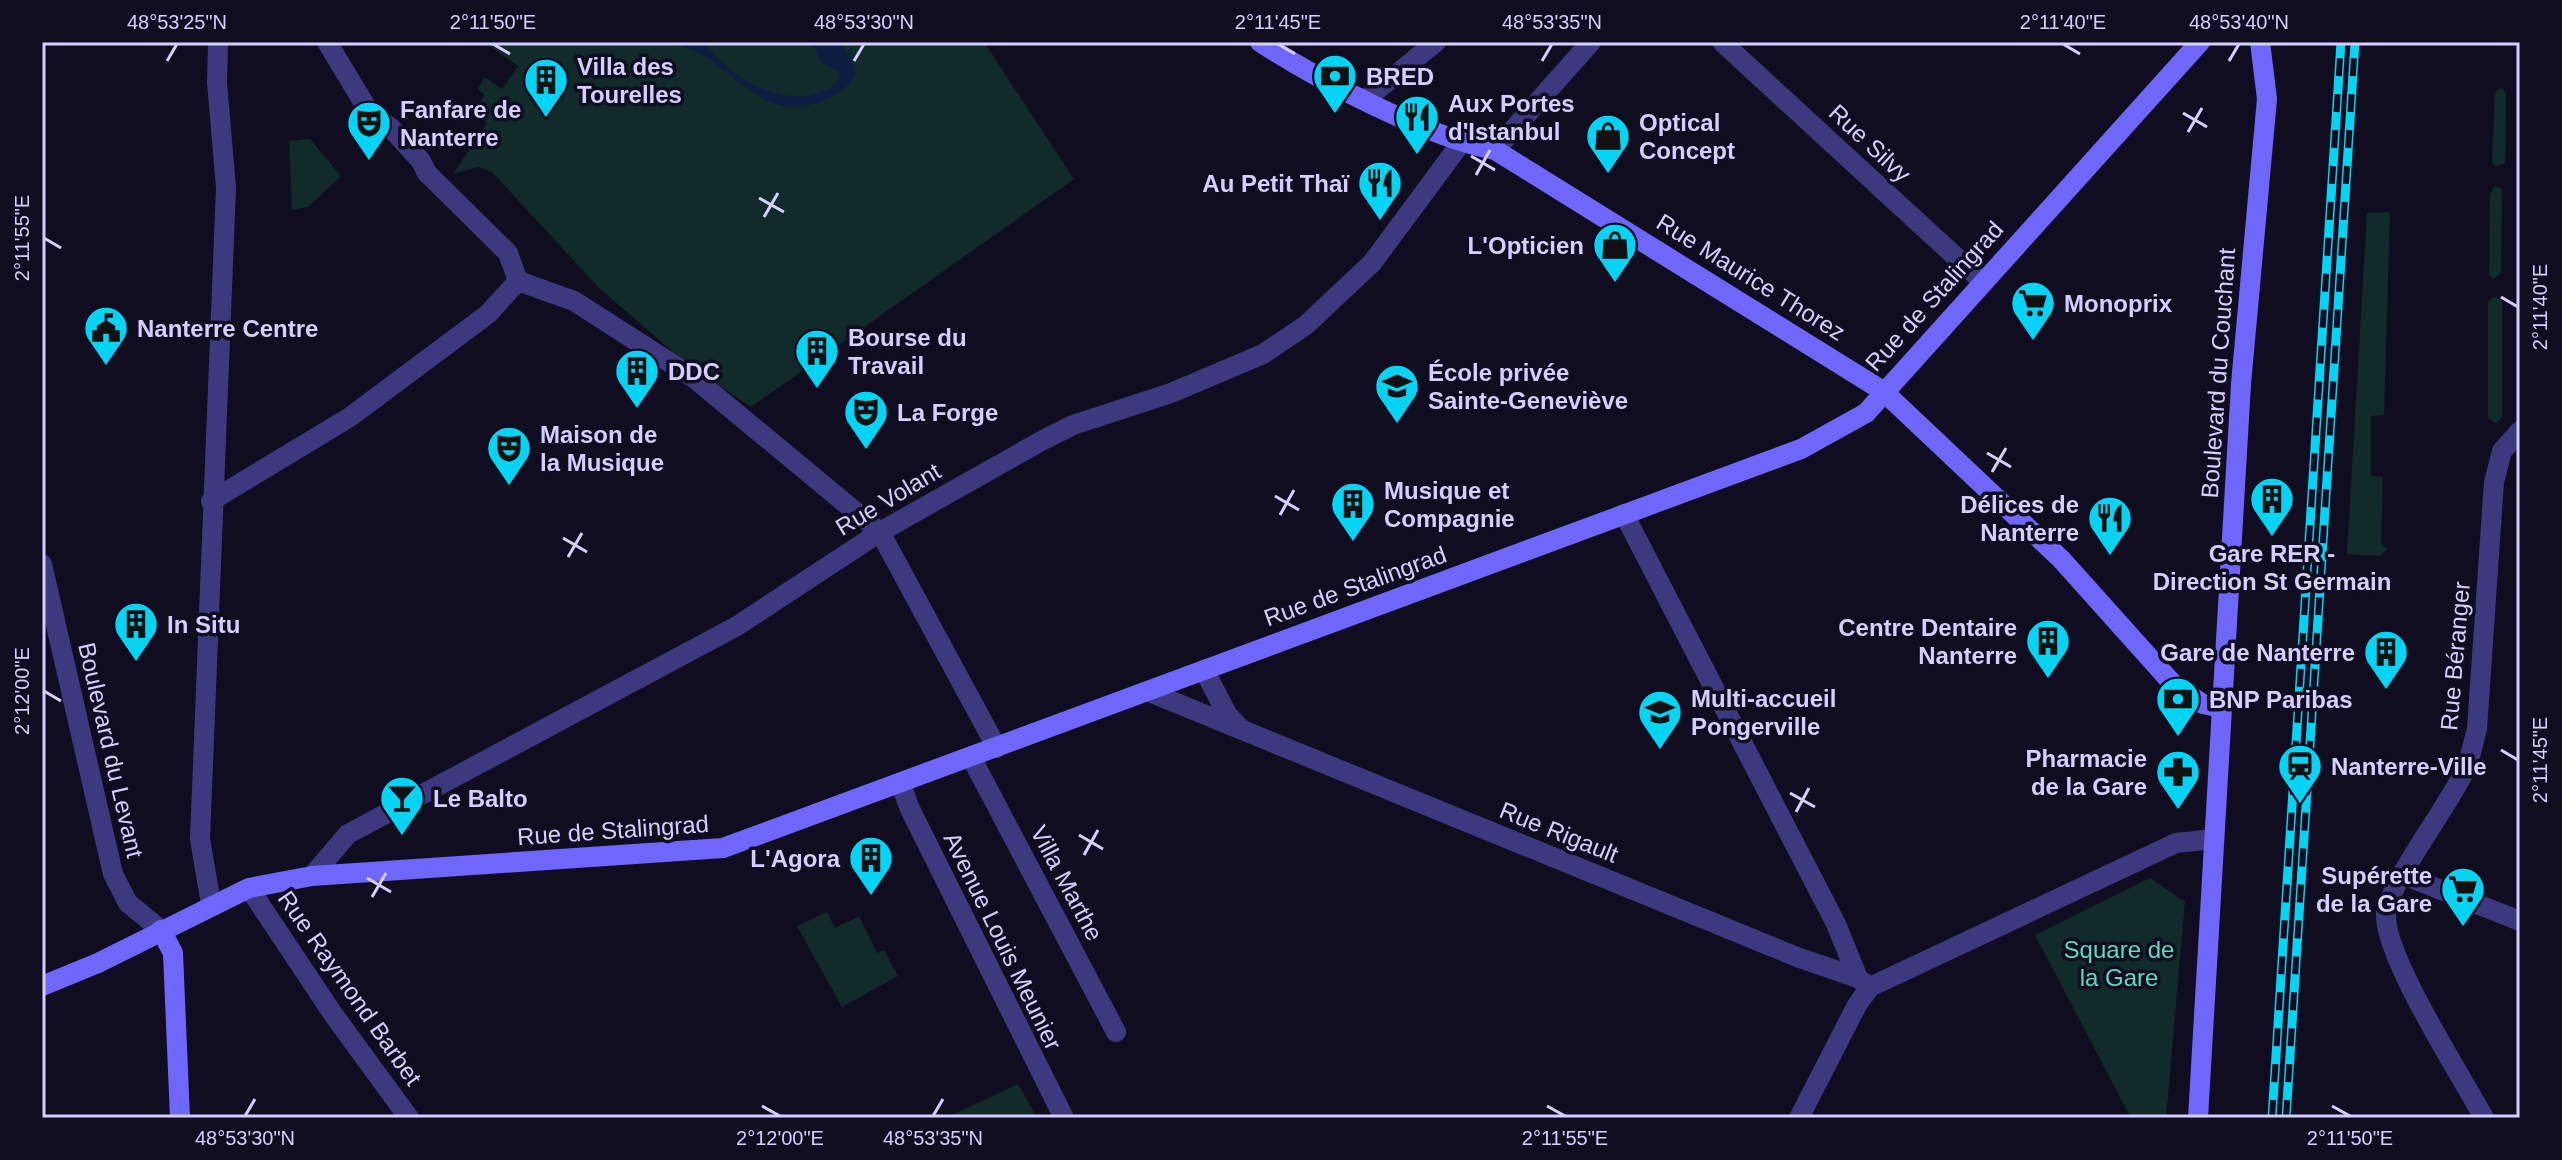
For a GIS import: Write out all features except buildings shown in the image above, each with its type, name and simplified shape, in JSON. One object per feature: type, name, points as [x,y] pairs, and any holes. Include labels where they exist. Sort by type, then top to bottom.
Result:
[{"type":"street","points":[[211,904],[200,839],[211,501],[226,188],[217,83],[218,42]]},
{"type":"street","points":[[327,42],[368,110],[391,128],[427,173],[508,253],[518,281]]},
{"type":"street","name":"Rue Maurice Thorez","points":[[1260,42],[1366,99],[1461,143],[1495,150],[1883,391],[2061,559],[2173,684],[2203,704],[2222,708]]},
{"type":"street","points":[[1366,99],[1436,42]]},
{"type":"street","points":[[1495,150],[1591,42]]},
{"type":"street","name":"Rue Silvy","points":[[1722,42],[1982,281]]},
{"type":"street","name":"Rue de Stalingrad","points":[[42,986],[249,888],[312,876],[723,848],[1801,449],[1866,413],[2200,42]]},
{"type":"street","name":"Boulevard du Couchant","points":[[2198,1118],[2241,384],[2267,99],[2260,42]]},
{"type":"street","name":"Rue Volant","points":[[312,876],[348,834],[737,626],[880,532],[1073,425],[1171,393],[1272,348],[1306,325],[1372,263],[1461,143]]},
{"type":"street","points":[[211,501],[350,417],[488,314],[518,281]]},
{"type":"street","points":[[518,281],[574,301],[694,378],[880,532],[997,748]]},
{"type":"street","name":"Rue Béranger","points":[[2484,1118],[2401,967],[2386,916],[2403,875],[2464,772],[2471,752],[2477,729],[2494,482],[2502,451],[2520,431]]},
{"type":"street","points":[[1624,514],[1864,983],[1857,1005],[1799,1118]]},
{"type":"street","name":"Boulevard du Levant","points":[[42,564],[50,639],[113,874],[128,903],[161,930]]},
{"type":"street","points":[[1204,670],[1227,714],[1241,730]]},
{"type":"street","name":"Rue Rigault","points":[[1147,691],[1864,983]]},
{"type":"street","name":"Villa Marthe","points":[[971,757],[1116,1032]]},
{"type":"street","name":"Avenue Louis Meunier","points":[[901,784],[909,807],[1064,1118]]},
{"type":"street","points":[[1864,983],[2176,843],[2214,839]]},
{"type":"street","points":[[2403,875],[2520,921]]},
{"type":"street","name":"Rue Raymond Barbet","points":[[249,888],[409,1118]]},
{"type":"street","points":[[161,930],[173,953],[180,1118]]},
{"type":"green space","points":[[484,42],[984,42],[1074,179],[751,407],[679,357],[599,288],[492,172],[478,167],[453,174],[487,123],[472,113],[485,95],[478,89],[485,77],[502,89],[518,66]]},
{"type":"green space","points":[[2501,88],[2506,93],[2505,163],[2496,166],[2492,162],[2495,92]]},
{"type":"green space","points":[[310,139],[341,176],[308,207],[292,210],[289,141]]},
{"type":"green space","points":[[2495,186],[2502,189],[2501,273],[2493,279],[2489,275],[2490,194]]},
{"type":"green space","points":[[2390,212],[2384,415],[2371,416],[2371,476],[2383,477],[2381,543],[2387,549],[2380,556],[2347,554],[2367,213]]},
{"type":"green space","points":[[2497,297],[2502,302],[2502,417],[2496,423],[2488,418],[2488,303],[2491,298]]},
{"type":"green space","name":"Square de la Gare","points":[[2150,878],[2185,902],[2166,1118],[2131,1118],[2035,935]]},
{"type":"green space","points":[[827,912],[835,928],[859,916],[877,953],[884,950],[898,976],[842,1007],[797,926]]},
{"type":"green space","points":[[1018,1084],[1037,1118],[952,1115]]},
{"type":"water","points":[[671,42],[705,42],[730,70],[767,90],[787,96],[806,96],[824,91],[839,80],[838,71],[821,62],[812,42],[843,42],[855,74],[843,90],[817,103],[799,107],[783,106],[754,93],[706,57]]},
{"type":"railway","points":[[2272,1118],[2341,42]]},
{"type":"railway","points":[[2286,1118],[2355,42]]},
{"type":"place","name":"BRED","points":[[1335,115]]},
{"type":"place","name":"Villa des Tourelles","points":[[546,119]]},
{"type":"place","name":"Aux Portes d'Istanbul","points":[[1417,156]]},
{"type":"place","name":"Fanfare de Nanterre","points":[[369,162]]},
{"type":"place","name":"Optical Concept","points":[[1608,175]]},
{"type":"place","name":"Au Petit Thaï","points":[[1380,222]]},
{"type":"place","name":"L'Opticien","points":[[1615,284]]},
{"type":"place","name":"Monoprix","points":[[2033,342]]},
{"type":"place","name":"Nanterre Centre","points":[[106,367]]},
{"type":"place","name":"Bourse du Travail","points":[[817,390]]},
{"type":"place","name":"DDC","points":[[637,410]]},
{"type":"place","name":"École privée Sainte-Geneviève","points":[[1397,425]]},
{"type":"place","name":"La Forge","points":[[866,451]]},
{"type":"place","name":"Maison de la Musique","points":[[509,487]]},
{"type":"place","name":"Gare RER - Direction St Germain","points":[[2272,538]]},
{"type":"place","name":"Musique et Compagnie","points":[[1353,543]]},
{"type":"place","name":"Délices de Nanterre","points":[[2110,557]]},
{"type":"place","name":"In Situ","points":[[136,663]]},
{"type":"place","name":"Centre Dentaire Nanterre","points":[[2048,680]]},
{"type":"place","name":"Gare de Nanterre","points":[[2386,691]]},
{"type":"place","name":"BNP Paribas","points":[[2178,738]]},
{"type":"place","name":"Multi-accueil Pongerville","points":[[1660,751]]},
{"type":"place","name":"Nanterre-Ville","points":[[2300,805]]},
{"type":"place","name":"Pharmacie de la Gare","points":[[2178,811]]},
{"type":"place","name":"Le Balto","points":[[402,837]]},
{"type":"place","name":"L'Agora","points":[[871,897]]},
{"type":"place","name":"Supérette de la Gare","points":[[2463,928]]}]
